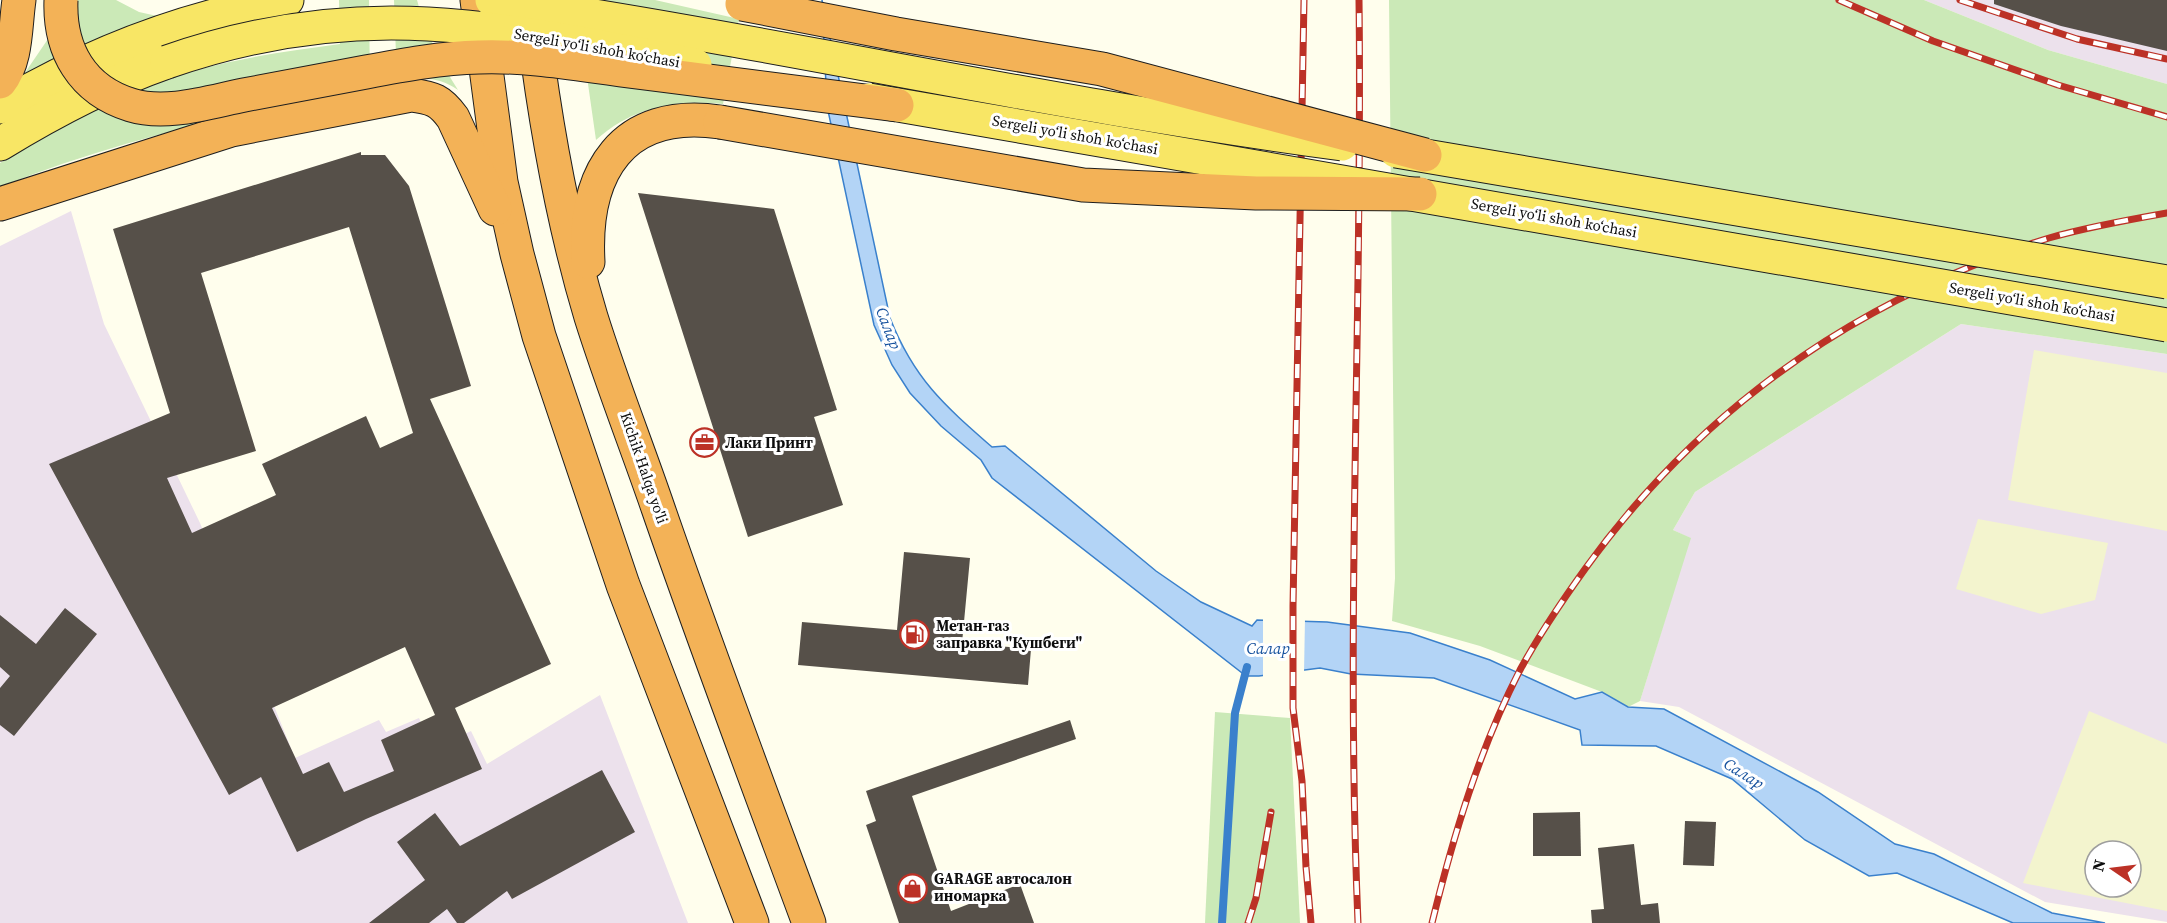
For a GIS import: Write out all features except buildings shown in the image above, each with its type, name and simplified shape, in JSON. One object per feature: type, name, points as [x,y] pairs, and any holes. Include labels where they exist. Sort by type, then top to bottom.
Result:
[{"type":"highway","points":[[0,82],[7,71],[12,53],[19,0]]},
{"type":"highway","points":[[62,0],[61,15],[65,41],[83,74],[106,94],[133,106],[147,108],[191,105],[414,63],[479,57],[545,60],[897,105]]},
{"type":"highway","points":[[477,0],[501,182],[516,254],[539,336],[623,585],[752,923]]},
{"type":"highway","name":"Kichik Halqa yo'li","points":[[530,0],[546,118],[573,251],[592,318],[685,586],[809,923]]},
{"type":"highway","points":[[734,2],[896,34],[1102,69],[1425,155]]},
{"type":"highway","points":[[0,204],[231,130],[411,95],[435,99],[453,118],[516,254]]},
{"type":"highway","points":[[592,318],[588,231],[595,192],[609,160],[634,135],[653,125],[675,120],[720,122],[1083,185],[1256,193],[1420,194]]},
{"type":"main road","name":"Sergeli yo‘li shoh ko‘chasi","points":[[0,144],[96,90],[164,47],[233,10],[287,0]]},
{"type":"main road","name":"Sergeli yo‘li shoh ko‘chasi","points":[[492,0],[1246,131],[1425,155],[2167,282]]},
{"type":"main road","name":"Sergeli yo‘li shoh ko‘chasi","points":[[0,107],[57,75],[164,47],[239,41],[299,30],[359,25],[426,24],[492,30],[598,46],[897,105],[2167,325]]},
{"type":"shaded area","points":[[1924,0],[2167,0],[2167,84],[2048,50]]},
{"type":"shaded area","points":[[71,211],[104,324],[200,523],[295,758],[379,720],[386,732],[419,718],[433,749],[471,731],[487,764],[600,695],[688,923],[0,923],[0,246]]},
{"type":"shaded area","points":[[1961,324],[2167,354],[2167,922],[2045,902],[1679,707],[1640,701],[1690,538],[1673,530],[1695,492]]},
{"type":"green space","points":[[64,0],[116,0],[139,12],[157,16],[20,80],[48,39]]},
{"type":"green space","points":[[339,0],[369,0],[370,87],[183,128],[90,155],[0,187],[0,163],[85,115],[139,90],[213,66],[263,55],[340,44]]},
{"type":"green space","points":[[394,0],[417,0],[434,47],[458,90],[443,82],[429,79],[397,83]]},
{"type":"green space","points":[[576,0],[655,0],[739,19],[723,104],[688,103],[655,108],[624,120],[596,140]]},
{"type":"green space","points":[[1389,0],[1924,0],[2048,50],[2167,84],[2167,354],[1961,324],[1695,492],[1673,530],[1691,538],[1640,701],[1628,707],[1602,692],[1480,646],[1392,621],[1395,578]]},
{"type":"green space","points":[[2034,350],[2167,373],[2167,531],[2008,500]]},
{"type":"green space","points":[[1978,519],[2108,543],[2095,600],[2041,614],[1956,589]]},
{"type":"green space","points":[[2089,711],[2167,744],[2167,911],[2105,899],[2143,899],[2143,839],[2083,839],[2083,895],[2023,883]]},
{"type":"green space","points":[[1215,712],[1290,718],[1300,923],[1205,923]]},
{"type":"water","name":"Салар","points":[[822,0],[890,318],[909,358],[920,375],[945,404],[992,447],[1005,446],[1156,571],[1201,602],[1252,626],[1257,620],[1327,622],[1410,633],[1490,660],[1575,699],[1602,692],[1628,707],[1664,709],[1818,792],[1895,844],[1934,854],[2052,913],[2105,923],[2013,923],[1897,873],[1869,876],[1805,840],[1732,779],[1656,746],[1582,745],[1580,730],[1434,678],[1351,674],[1320,668],[1246,676],[992,478],[981,460],[941,426],[910,393],[892,365],[874,325],[827,106]]},
{"type":"pier","points":[[1263,617],[1305,618],[1304,673],[1263,679]]},
{"type":"waterway","points":[[1222,923],[1235,713],[1247,667]]},
{"type":"railway","points":[[1304,0],[1293,708],[1302,781],[1311,923]]},
{"type":"railway","points":[[1358,923],[1353,693],[1359,231],[1359,0]]},
{"type":"railway","points":[[1839,0],[1933,41],[2058,85],[2167,117]]},
{"type":"railway","points":[[1960,0],[2077,39],[2167,59]]},
{"type":"railway","points":[[1432,923],[1468,794],[1505,700],[1527,657],[1576,581],[1624,519],[1666,472],[1711,428],[1759,388],[1809,352],[1919,289],[1977,264],[2040,241],[2093,227],[2167,213]]},
{"type":"railway","points":[[1248,923],[1256,898],[1271,812]]},
{"type":"place","name":"Лаки Принт","points":[[704,443]]},
{"type":"place","name":"Метан-газ заправка \"Кушбеги\"","points":[[915,635]]},
{"type":"place","name":"GARAGE автосалон иномарка","points":[[913,888]]}]
